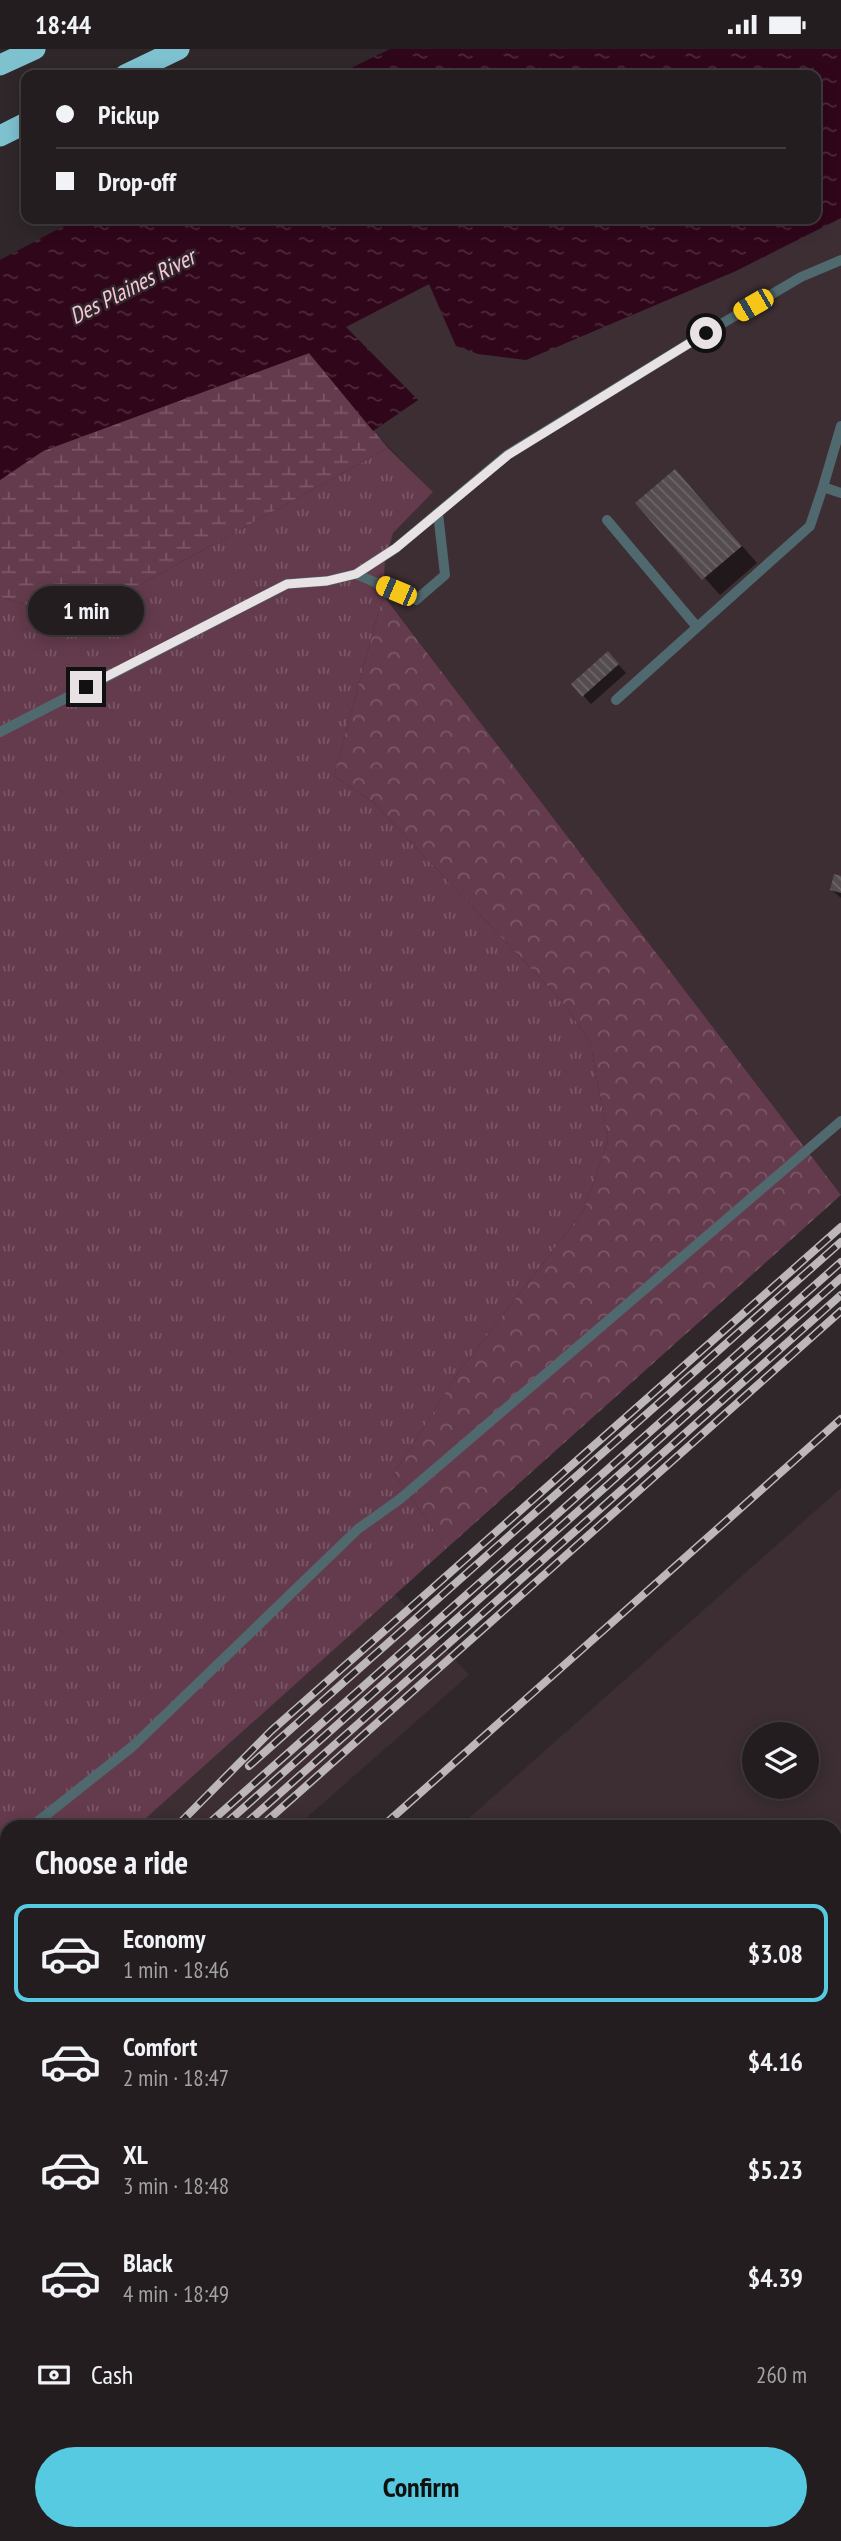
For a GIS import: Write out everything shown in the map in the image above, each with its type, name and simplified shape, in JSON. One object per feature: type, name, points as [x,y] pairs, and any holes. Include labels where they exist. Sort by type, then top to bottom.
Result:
[{"type":"highway","points":[[0,65],[35,49]]},
{"type":"highway","points":[[135,70],[179,49]]},
{"type":"highway","points":[[0,136],[21,126]]},
{"type":"lane","points":[[0,732],[287,584],[327,581],[356,574],[396,548],[519,448],[801,277],[841,260]]},
{"type":"lane","points":[[616,700],[810,526],[841,426]]},
{"type":"lane","points":[[823,487],[841,493]]},
{"type":"lane","points":[[356,574],[416,600],[445,575],[438,513]]},
{"type":"lane","points":[[607,520],[697,627]]},
{"type":"lane","points":[[40,1820],[133,1746],[358,1528],[400,1499],[841,1122]]},
{"type":"shaded area","points":[[841,53],[841,1195],[383,595],[385,561],[393,532],[433,492],[373,431],[418,400],[345,327],[547,224],[821,224],[821,71]]},
{"type":"shaded area","points":[[841,1488],[841,1820],[467,1820]]},
{"type":"shaded area","points":[[381,1579],[469,1675],[304,1820],[106,1820]]},
{"type":"green space","points":[[309,353],[388,448],[78,619],[0,597],[0,480],[43,451]]},
{"type":"green space","points":[[388,448],[433,492],[393,533],[385,561],[383,595],[334,776],[373,802],[561,1000],[590,1041],[608,1140],[584,1210],[458,1373],[394,1474],[447,1548],[144,1820],[0,1820],[0,597],[78,619]]},
{"type":"green space","points":[[383,595],[841,1195],[447,1548],[394,1474],[458,1373],[584,1210],[608,1140],[590,1041],[561,1000],[373,802],[334,776]]},
{"type":"water","name":"Des Plaines River","points":[[390,49],[841,49],[841,218],[736,271],[526,360],[478,354],[456,346],[429,284],[346,327],[418,400],[373,431],[309,353],[43,451],[0,480],[0,260],[68,224],[821,224],[821,70],[347,70]]},
{"type":"building","points":[[675,469],[742,546],[702,580],[635,503]]},
{"type":"building","points":[[608,651],[619,664],[582,697],[571,684]]},
{"type":"building","points":[[834,874],[841,876],[841,893],[830,890]]},
{"type":"railway","points":[[183,1820],[271,1731],[841,1227]]},
{"type":"railway","points":[[249,1766],[841,1242]]},
{"type":"railway","points":[[213,1820],[841,1262]]},
{"type":"railway","points":[[230,1820],[841,1278]]},
{"type":"railway","points":[[250,1820],[841,1295]]},
{"type":"railway","points":[[268,1820],[841,1311]]},
{"type":"railway","points":[[390,1820],[841,1419]]},
{"type":"route","points":[[86,687],[287,584],[327,581],[356,574],[396,548],[508,455],[706,333]]}]
